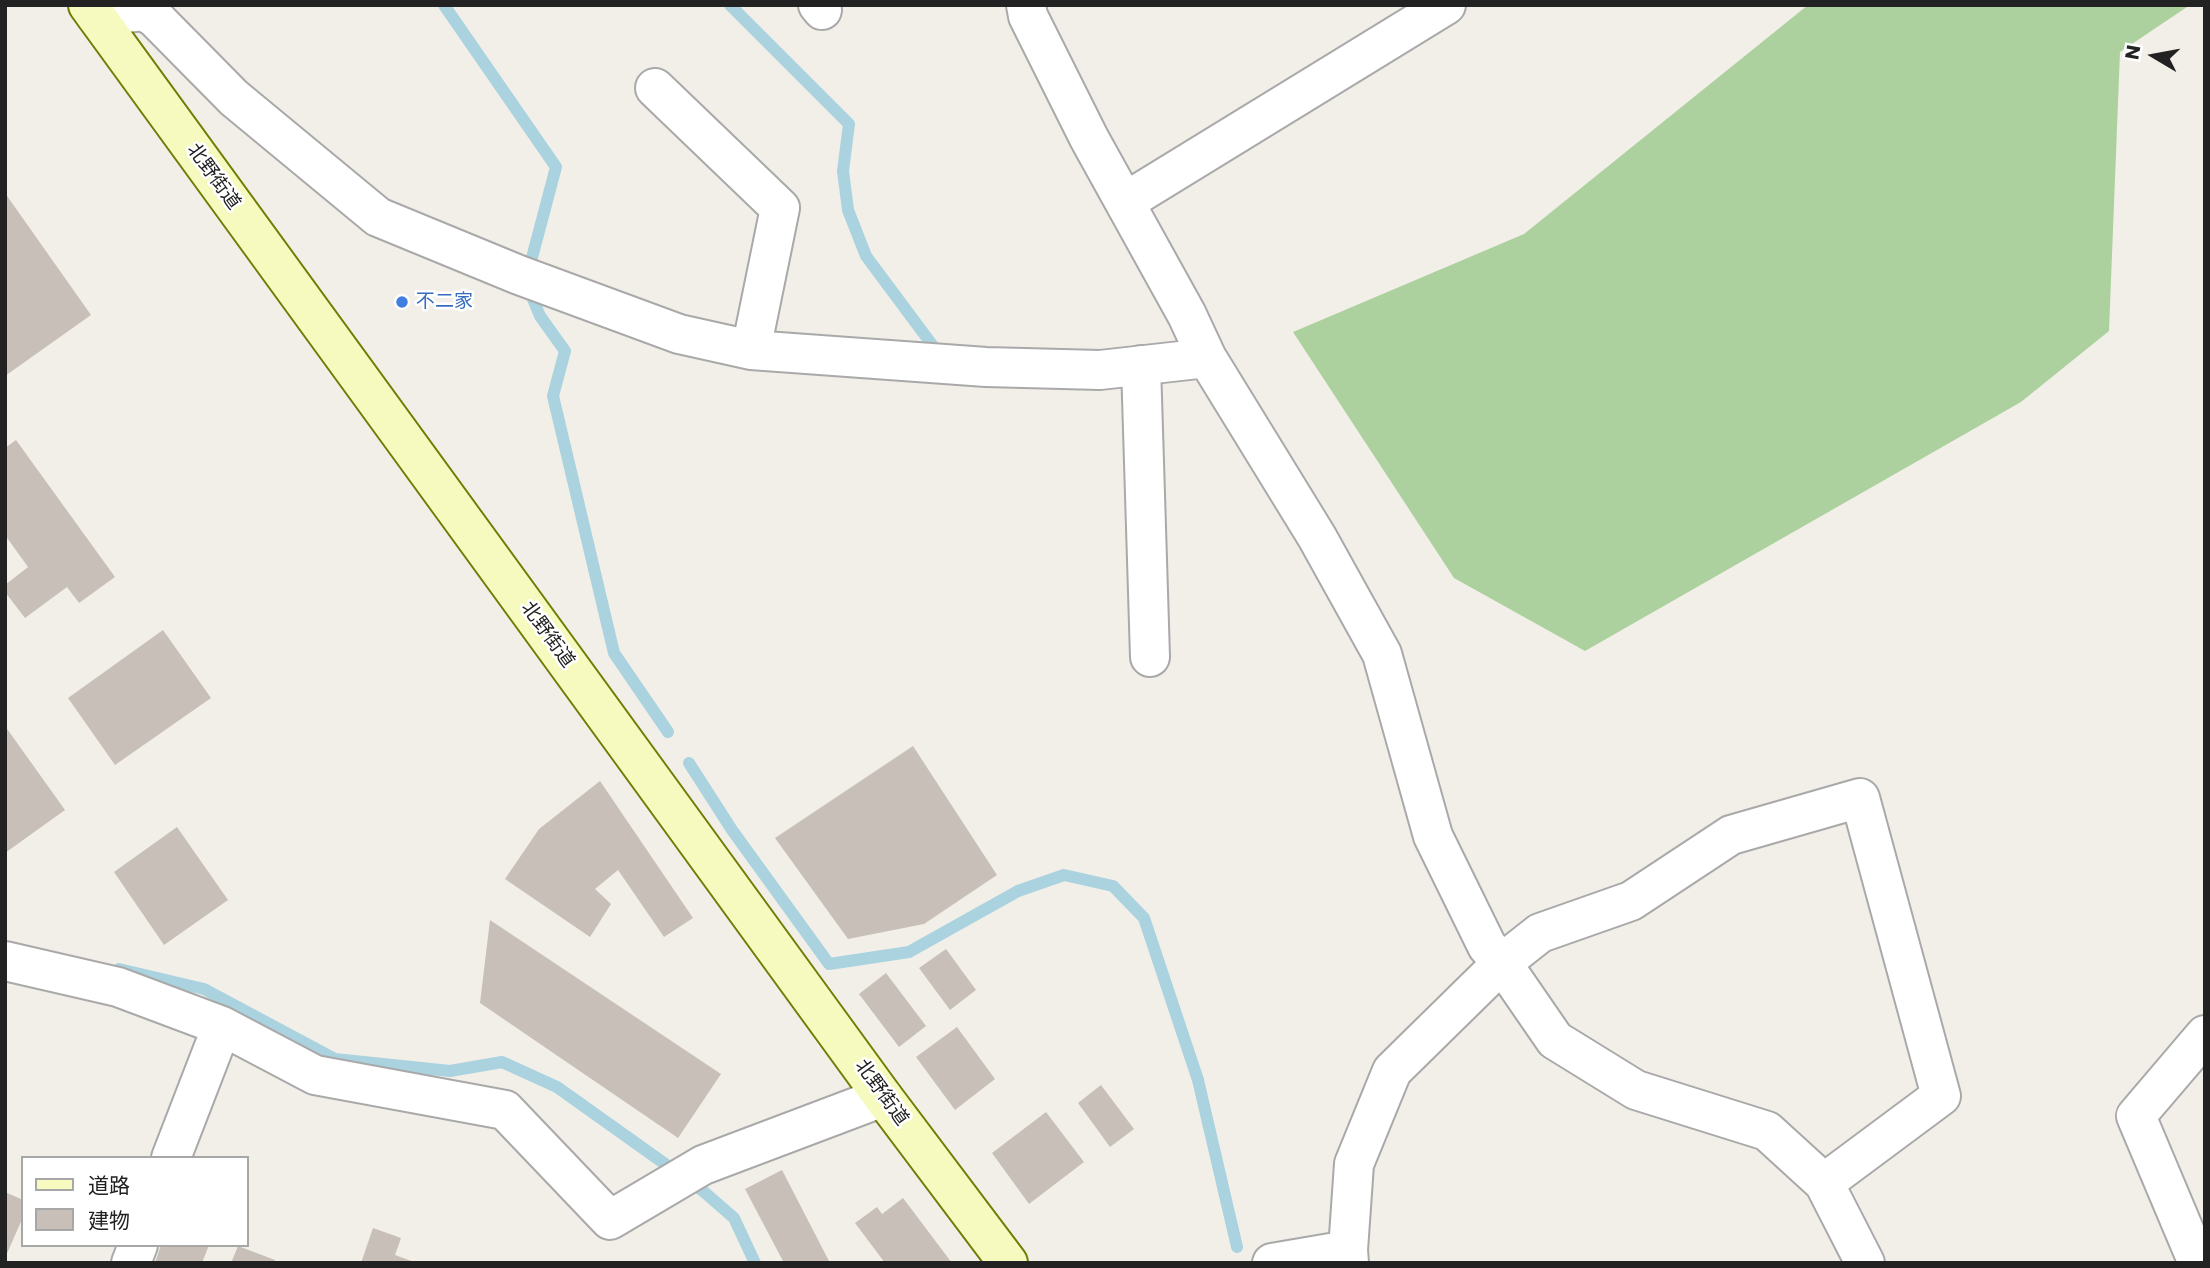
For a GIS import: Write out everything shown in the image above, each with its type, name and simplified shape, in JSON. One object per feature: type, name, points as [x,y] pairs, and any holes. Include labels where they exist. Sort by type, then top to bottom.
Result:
[{"type":"main road","name":"北野街道","points":[[92,11],[883,1097],[1008,1263]]},
{"type":"street","points":[[1026,5],[1028,16],[1089,138],[1187,315],[1207,358],[1317,537],[1382,654],[1433,836],[1488,946],[1555,1040],[1636,1090],[1767,1131],[1824,1183],[1865,1263]]},
{"type":"street","points":[[1125,202],[1446,5]]},
{"type":"street","points":[[92,11],[159,12],[234,98],[378,217],[519,275],[679,334],[751,350],[986,367],[1100,370],[1207,358]]},
{"type":"street","points":[[655,88],[780,208],[751,350]]},
{"type":"street","points":[[1141,365],[1150,657]]},
{"type":"street","points":[[1272,1263],[1349,1257],[1354,1164],[1392,1071],[1502,963],[1540,933],[1631,901],[1731,835],[1860,798],[1941,1097],[1824,1183]]},
{"type":"street","points":[[5,961],[118,987],[222,1026],[315,1075],[505,1110],[610,1220],[703,1164],[883,1097]]},
{"type":"street","points":[[172,1156],[222,1026]]},
{"type":"street","points":[[2198,1263],[2136,1116],[2205,1035]]},
{"type":"green space","points":[[1808,5],[2190,5],[2120,52],[2109,331],[2021,402],[1585,651],[1454,578],[1293,332],[1524,234]]},
{"type":"building","points":[[5,193],[91,315],[5,376]]},
{"type":"building","points":[[16,440],[115,577],[79,603],[67,587],[25,618],[5,592],[5,585],[28,567],[5,535],[5,448]]},
{"type":"building","points":[[163,630],[211,698],[115,765],[68,698]]},
{"type":"building","points":[[5,726],[65,810],[5,853]]},
{"type":"building","points":[[913,746],[997,875],[924,924],[848,939],[775,838]]},
{"type":"building","points":[[600,781],[693,918],[664,937],[618,870],[595,889],[611,904],[590,937],[505,879],[539,829]]},
{"type":"building","points":[[177,827],[228,900],[164,945],[114,872]]},
{"type":"building","points":[[490,920],[721,1074],[678,1138],[480,1003]]},
{"type":"building","points":[[946,949],[976,990],[950,1010],[919,968]]},
{"type":"building","points":[[886,973],[926,1026],[899,1047],[859,994]]},
{"type":"building","points":[[957,1027],[995,1079],[955,1110],[916,1057]]},
{"type":"building","points":[[1101,1085],[1134,1129],[1110,1147],[1078,1103]]},
{"type":"building","points":[[1046,1112],[1084,1162],[1029,1204],[992,1153]]},
{"type":"building","points":[[782,1170],[830,1263],[784,1263],[745,1189]]},
{"type":"building","points":[[5,1192],[21,1199],[21,1222],[5,1258]]},
{"type":"building","points":[[903,1198],[952,1263],[885,1263],[855,1223],[877,1207],[882,1214]]},
{"type":"building","points":[[373,1228],[401,1238],[395,1255],[417,1263],[361,1263]]},
{"type":"building","points":[[160,1247],[208,1247],[202,1263],[155,1263]]},
{"type":"building","points":[[238,1247],[275,1260],[274,1263],[231,1263]]},
{"type":"waterway","points":[[444,5],[556,167],[529,269]]},
{"type":"waterway","points":[[730,5],[849,124],[843,171],[848,210],[866,256],[936,350]]},
{"type":"waterway","points":[[533,299],[540,316],[565,351],[553,396],[614,653],[668,732]]},
{"type":"waterway","points":[[689,763],[732,830],[829,964],[909,952],[1018,891],[1064,875],[1113,886],[1144,918],[1198,1080],[1237,1247]]},
{"type":"waterway","points":[[119,969],[204,989],[335,1059],[450,1071],[502,1062],[557,1087],[703,1191],[734,1218],[755,1263]]},
{"type":"place","name":"不二家","points":[[402,302]]}]
